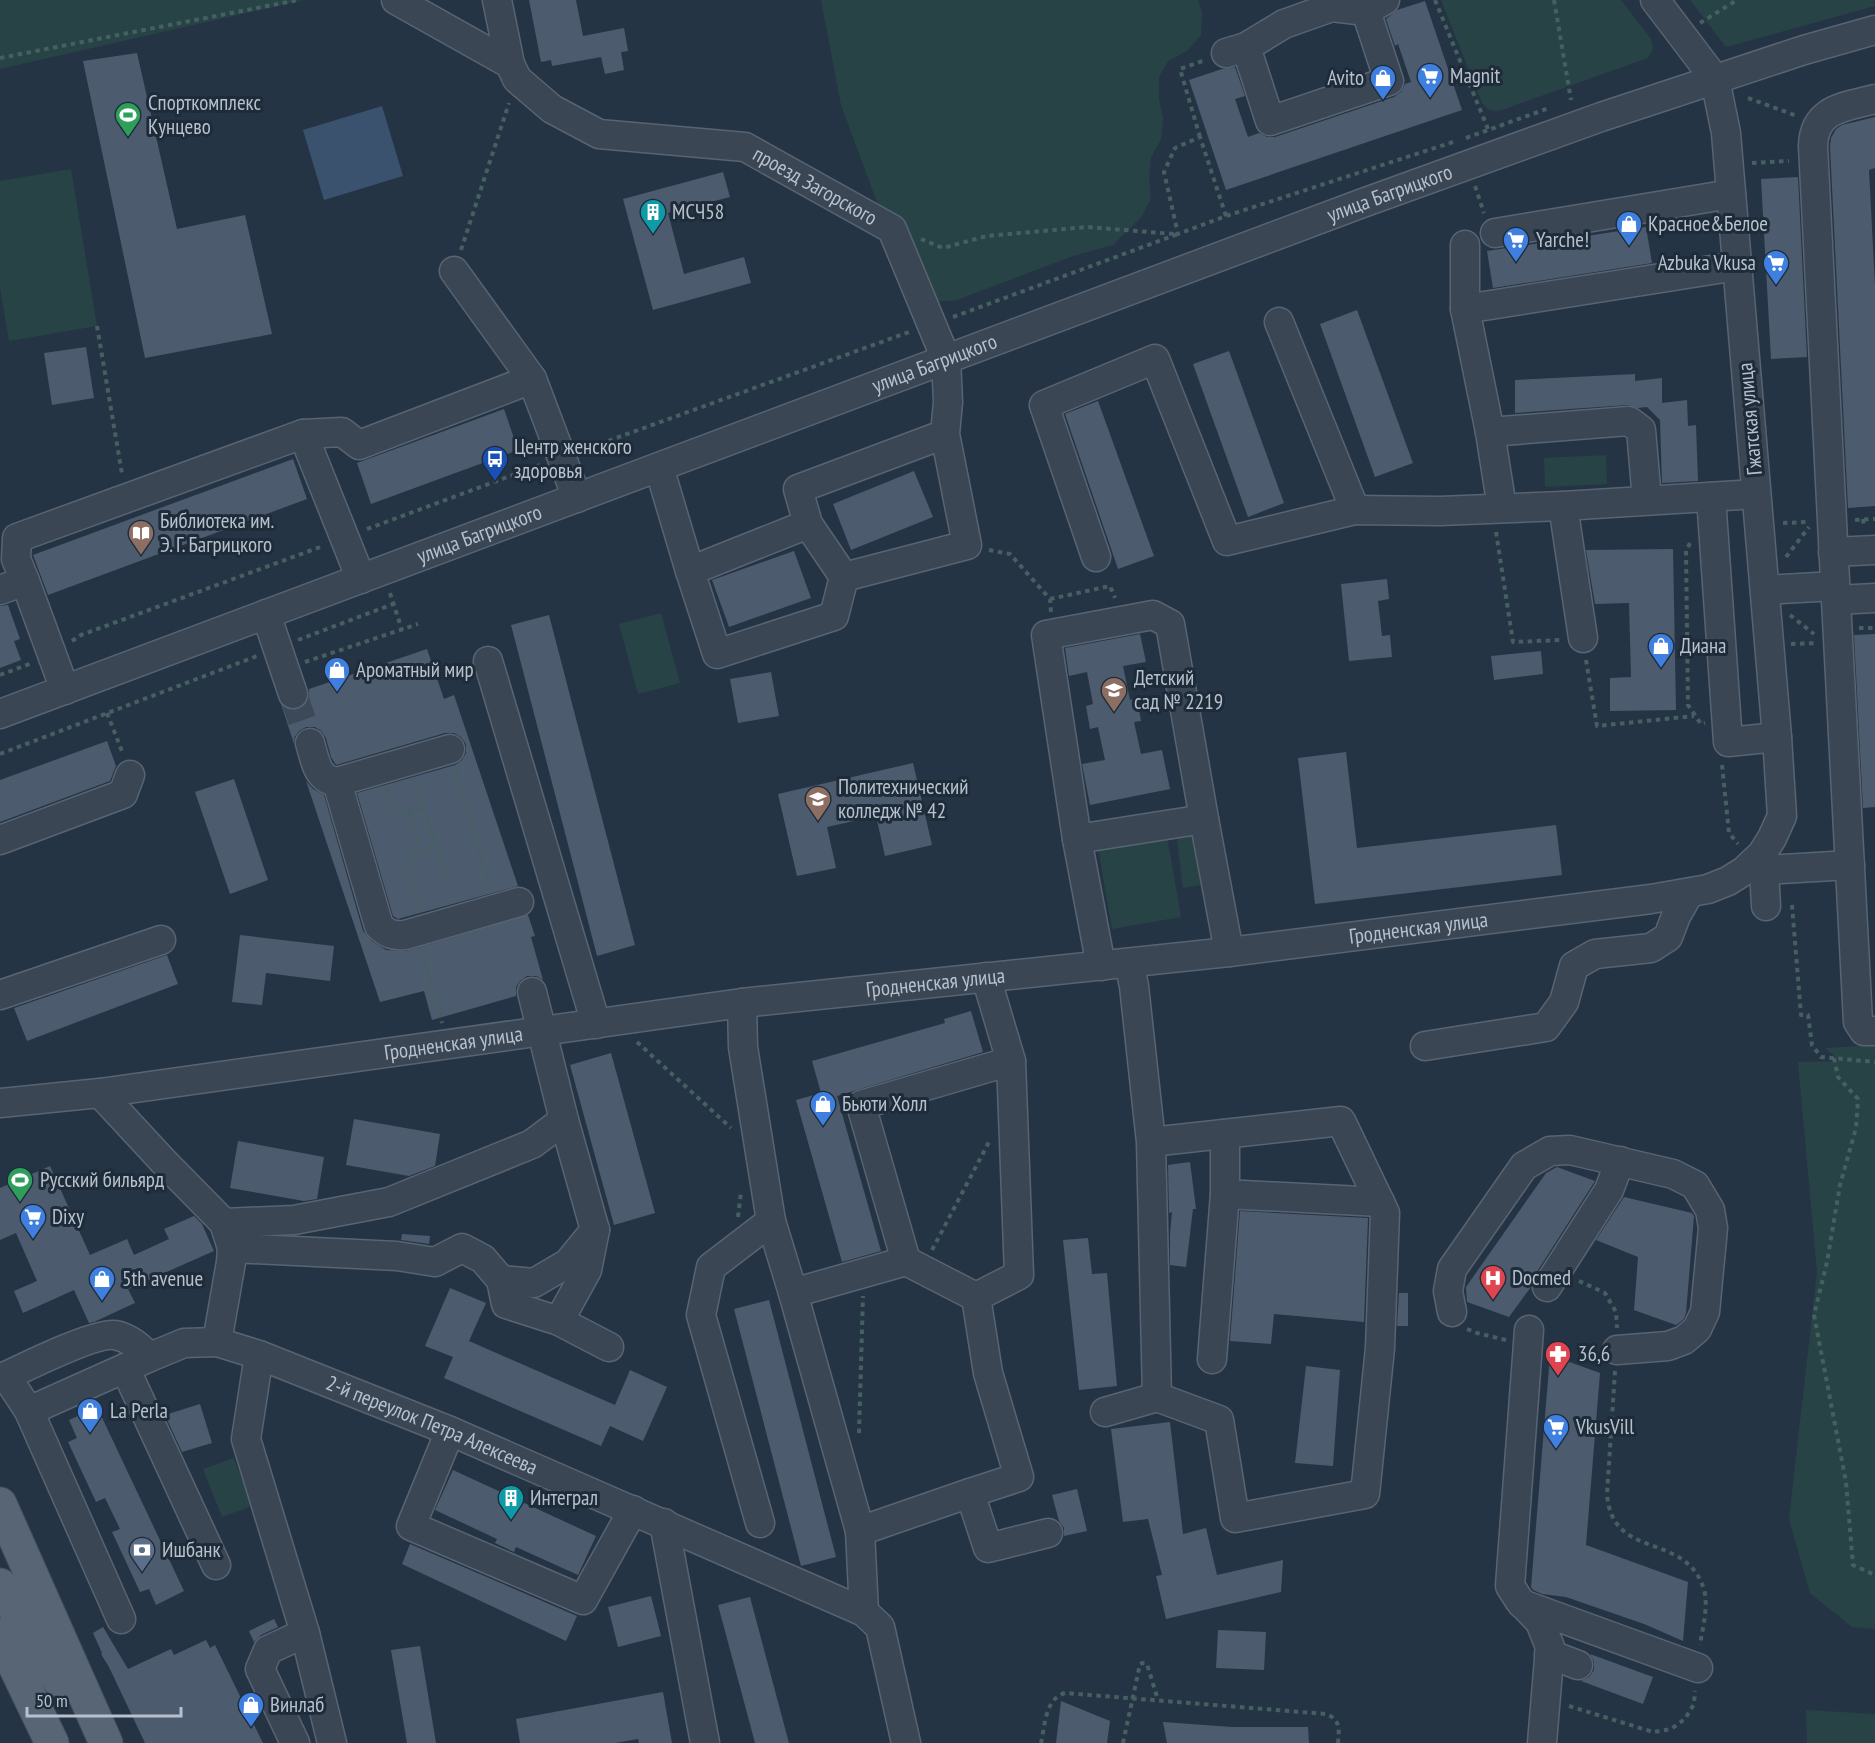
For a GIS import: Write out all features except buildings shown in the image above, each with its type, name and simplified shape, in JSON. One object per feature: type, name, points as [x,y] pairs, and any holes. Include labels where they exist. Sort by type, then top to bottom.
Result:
[{"type":"main road","points":[[0,1504],[106,1743]]},
{"type":"main road","points":[[0,1585],[98,1743]]},
{"type":"main road","points":[[0,1635],[52,1743]]},
{"type":"street","name":"проезд Загорского","points":[[396,0],[514,72],[552,109],[599,134],[745,147],[891,229],[945,359],[948,402],[945,434],[967,545]]},
{"type":"street","points":[[497,0],[514,72]]},
{"type":"street","name":"Гжатская улица","points":[[1655,0],[1715,79],[1726,133],[1782,816],[1760,862]]},
{"type":"street","points":[[1375,5],[1389,81],[1270,121],[1236,50],[1284,24],[1332,7],[1375,5]]},
{"type":"street","name":"улица Багрицкого","points":[[0,714],[1360,204],[1601,117],[1804,50],[1875,30]]},
{"type":"street","points":[[1875,99],[1827,114],[1817,124],[1813,135],[1858,1022],[1864,1031],[1875,1031]]},
{"type":"street","points":[[1495,233],[1731,194]]},
{"type":"street","points":[[1465,245],[1466,309],[1490,432],[1497,508]]},
{"type":"street","points":[[1466,309],[1737,266]]},
{"type":"street","points":[[454,271],[532,379],[577,498]]},
{"type":"street","points":[[1279,322],[1354,510]]},
{"type":"street","points":[[1096,557],[1044,405],[1155,359],[1227,542],[1354,510],[1440,511],[1756,494]]},
{"type":"street","points":[[65,690],[52,655],[12,585],[17,538],[303,434],[342,432],[359,445],[532,379]]},
{"type":"street","points":[[1490,432],[1629,422],[1641,430],[1647,500]]},
{"type":"street","points":[[303,434],[344,538],[372,575]]},
{"type":"street","points":[[659,467],[717,654],[834,616],[844,577],[808,524],[798,489],[945,434]]},
{"type":"street","points":[[1711,496],[1728,742],[1777,737]]},
{"type":"street","points":[[1563,506],[1583,638]]},
{"type":"street","points":[[690,572],[808,524]]},
{"type":"street","points":[[844,577],[967,545]]},
{"type":"street","points":[[1833,552],[1875,550]]},
{"type":"street","points":[[1765,590],[1836,593],[1875,598]]},
{"type":"street","points":[[266,614],[285,670]]},
{"type":"street","points":[[1157,1397],[1151,1142],[1134,986],[1115,965],[1077,839],[1046,635],[1153,615],[1170,624],[1229,952]]},
{"type":"street","points":[[488,661],[605,1023]]},
{"type":"street","points":[[310,743],[321,775],[330,781],[337,782],[450,749]]},
{"type":"street","points":[[0,840],[123,794],[130,775]]},
{"type":"street","points":[[337,782],[379,926],[386,933],[394,936],[426,929],[508,905]]},
{"type":"street","points":[[1077,839],[1204,819]]},
{"type":"street","points":[[1779,906],[1760,862],[1850,865]]},
{"type":"street","name":"Гродненская улица","points":[[2,1098],[100,1093],[741,1003],[1229,952],[1689,893],[1728,881],[1760,862]]},
{"type":"street","points":[[1425,1046],[1546,1027],[1564,1002],[1574,966],[1595,954],[1651,948],[1668,937],[1676,916],[1689,893]]},
{"type":"street","points":[[0,995],[161,940]]},
{"type":"street","points":[[976,1297],[1019,1275],[1011,1061],[986,977]]},
{"type":"street","points":[[532,992],[564,1120],[595,1230],[587,1270],[559,1321]]},
{"type":"street","points":[[741,1003],[743,1047],[771,1221],[860,1531],[864,1612]]},
{"type":"street","points":[[914,1266],[861,1105],[1011,1061]]},
{"type":"street","points":[[100,1093],[228,1235],[231,1262],[217,1342]]},
{"type":"street","points":[[228,1235],[389,1202],[532,1144],[564,1120]]},
{"type":"street","points":[[1106,1412],[1157,1397],[1219,1420],[1235,1518],[1365,1494],[1380,1348],[1385,1213],[1341,1121],[1151,1142]]},
{"type":"street","points":[[1212,1359],[1225,1194],[1225,1134]]},
{"type":"street","points":[[1452,1312],[1448,1291],[1452,1269],[1524,1166],[1550,1151],[1570,1150],[1673,1173],[1695,1185],[1710,1210],[1713,1228],[1705,1312],[1697,1329],[1684,1340],[1668,1346],[1617,1350]]},
{"type":"street","points":[[1547,1287],[1609,1190],[1620,1161]]},
{"type":"street","points":[[1225,1194],[1380,1202]]},
{"type":"street","points":[[760,1523],[701,1315],[711,1267],[771,1221]]},
{"type":"street","points":[[501,1280],[534,1283],[568,1263],[595,1230]]},
{"type":"street","points":[[228,1235],[435,1262],[462,1248],[483,1259],[501,1280],[506,1304],[559,1321],[609,1347]]},
{"type":"street","points":[[793,1293],[863,1273],[914,1266],[976,1297]]},
{"type":"street","points":[[860,1531],[1019,1477],[988,1373],[976,1297]]},
{"type":"street","points":[[1529,1330],[1510,1586],[1522,1604],[1540,1622],[1550,1647],[1542,1743]]},
{"type":"street","points":[[121,1619],[29,1411],[3,1377],[77,1344],[112,1334],[129,1339],[216,1565]]},
{"type":"street","name":"2-й переулок Петра Алексеева","points":[[29,1411],[184,1343],[217,1342],[258,1355],[450,1431],[864,1612],[880,1628],[906,1743]]},
{"type":"street","points":[[258,1355],[246,1439],[306,1633],[332,1743]]},
{"type":"street","points":[[450,1431],[411,1526],[422,1531],[583,1600],[633,1510]]},
{"type":"street","points":[[970,1492],[988,1548],[1048,1533]]},
{"type":"street","points":[[664,1523],[705,1743]]},
{"type":"street","points":[[1522,1604],[1698,1668]]},
{"type":"street","points":[[295,1743],[260,1670],[268,1650],[306,1633]]},
{"type":"street","points":[[1549,1654],[1578,1665]]},
{"type":"path","points":[[0,58],[298,0]]},
{"type":"path","points":[[1435,0],[1488,129]]},
{"type":"path","points":[[1554,0],[1571,100],[1561,103]]},
{"type":"path","points":[[1681,35],[1737,0]]},
{"type":"path","points":[[1226,216],[1180,69],[1236,50]]},
{"type":"path","points":[[454,271],[514,72]]},
{"type":"path","points":[[1748,98],[1817,124]]},
{"type":"path","points":[[0,675],[52,655],[81,635],[562,457],[931,325],[1226,216],[1460,140],[1551,107]]},
{"type":"path","points":[[1178,234],[1164,172],[1175,148],[1200,137]]},
{"type":"path","points":[[1751,163],[1813,160]]},
{"type":"path","points":[[891,229],[943,248],[987,236],[1087,227],[1178,234]]},
{"type":"path","points":[[97,326],[126,499]]},
{"type":"path","points":[[1497,508],[1513,642],[1583,638],[1598,726],[1694,716]]},
{"type":"path","points":[[1783,562],[1813,522]]},
{"type":"path","points":[[1691,540],[1686,551],[1688,705],[1701,724],[1726,720]]},
{"type":"path","points":[[967,545],[1010,554],[1050,599],[1056,633]]},
{"type":"path","points":[[372,575],[393,604],[402,630]]},
{"type":"path","points":[[1050,599],[1110,586],[1115,598],[1119,622]]},
{"type":"path","points":[[285,670],[393,604]]},
{"type":"path","points":[[1781,645],[1824,642],[1788,614]]},
{"type":"path","points":[[0,754],[107,713],[285,670],[418,624]]},
{"type":"path","points":[[107,713],[130,775]]},
{"type":"path","points":[[450,749],[508,905]]},
{"type":"path","points":[[1721,755],[1729,833],[1760,862]]},
{"type":"path","points":[[411,760],[457,920]]},
{"type":"path","points":[[380,769],[389,803],[399,812],[425,808]]},
{"type":"path","points":[[410,812],[421,850]]},
{"type":"path","points":[[426,929],[408,867],[411,856],[435,845]]},
{"type":"path","points":[[1779,906],[1801,1015],[1808,1015],[1812,1045],[1821,1057],[1875,1062]]},
{"type":"path","points":[[427,970],[441,1018]]},
{"type":"path","points":[[605,1023],[730,1127],[735,1136]]},
{"type":"path","points":[[1834,1058],[1838,1077],[1858,1099],[1857,1118],[1840,1185],[1815,1315],[1846,1482],[1853,1565],[1875,1575]]},
{"type":"path","points":[[914,1266],[991,1137]]},
{"type":"path","points":[[735,1249],[741,1190]]},
{"type":"path","points":[[859,1436],[863,1273]]},
{"type":"path","points":[[1546,1698],[1653,1732],[1671,1729],[1684,1719],[1694,1704],[1705,1602],[1703,1585],[1690,1565],[1669,1551],[1631,1538],[1617,1527],[1608,1510],[1606,1494],[1617,1350],[1616,1312],[1605,1293],[1582,1281],[1558,1282],[1547,1287]]},
{"type":"path","points":[[1452,1312],[1463,1327],[1510,1342],[1527,1358]]},
{"type":"path","points":[[1123,1743],[1140,1664],[1147,1664],[1158,1700]]},
{"type":"path","points":[[1041,1743],[1051,1702],[1065,1692],[1326,1714],[1334,1717],[1338,1722],[1338,1743]]},
{"type":"green space","points":[[0,0],[303,0],[0,69]]},
{"type":"green space","points":[[821,0],[1198,0],[1202,13],[1201,35],[1187,51],[1168,61],[1159,77],[1159,99],[1163,118],[1161,139],[1151,158],[1149,178],[1151,198],[1142,216],[1113,245],[1073,256],[957,300],[933,301],[917,294],[906,281],[841,105]]},
{"type":"green space","points":[[1441,0],[1621,0],[1651,39],[1653,49],[1648,58],[1499,111],[1489,110],[1482,103]]},
{"type":"green space","points":[[1690,0],[1875,0],[1875,6],[1726,47]]},
{"type":"green space","points":[[71,169],[97,326],[9,341],[0,288],[0,181]]},
{"type":"green space","points":[[1606,455],[1607,484],[1545,487],[1544,458]]},
{"type":"green space","points":[[661,613],[680,683],[638,694],[619,624]]},
{"type":"green space","points":[[1199,828],[1208,884],[1183,888],[1176,832]]},
{"type":"green space","points":[[1167,836],[1181,917],[1112,929],[1098,848]]},
{"type":"green space","points":[[1875,1045],[1875,1629],[1852,1627],[1810,1593],[1789,1519],[1817,1272],[1798,1062],[1840,1061],[1825,1048]]},
{"type":"green space","points":[[234,1458],[252,1506],[222,1517],[203,1469]]},
{"type":"green space","points":[[1806,1710],[1875,1714],[1875,1743],[1807,1743]]},
{"type":"water","points":[[382,106],[403,176],[324,200],[303,130]]},
{"type":"tunnel","points":[[293,694],[310,743]]},
{"type":"place","name":"Magnit","points":[[1430,99]]},
{"type":"place","name":"Avito","points":[[1383,101]]},
{"type":"place","name":"Спорткомплекс Кунцево","points":[[128,138]]},
{"type":"place","name":"МСЧ58","points":[[653,235]]},
{"type":"place","name":"Красное&Белое","points":[[1629,247]]},
{"type":"place","name":"Yarche!","points":[[1516,263]]},
{"type":"place","name":"Azbuka Vkusa","points":[[1776,286]]},
{"type":"place","name":"Центр женского здоровья","points":[[495,482]]},
{"type":"place","name":"Библиотека им. Э. Г. Багрицкого","points":[[141,556]]},
{"type":"place","name":"Диана","points":[[1661,669]]},
{"type":"place","name":"Ароматный мир","points":[[337,693]]},
{"type":"place","name":"Детский сад № 2219","points":[[1114,713]]},
{"type":"place","name":"Политехнический колледж № 42","points":[[818,822]]},
{"type":"place","name":"Бьюти Холл","points":[[823,1127]]},
{"type":"place","name":"Русский бильярд","points":[[20,1203]]},
{"type":"place","name":"Dixy","points":[[33,1240]]},
{"type":"place","name":"Docmed","points":[[1493,1301]]},
{"type":"place","name":"5th avenue","points":[[102,1302]]},
{"type":"place","name":"36,6","points":[[1558,1377]]},
{"type":"place","name":"La Perla","points":[[90,1434]]},
{"type":"place","name":"VkusVill","points":[[1556,1450]]},
{"type":"place","name":"Интеграл","points":[[511,1521]]},
{"type":"place","name":"Ишбанк","points":[[142,1573]]},
{"type":"place","name":"Винлаб","points":[[251,1728]]}]
